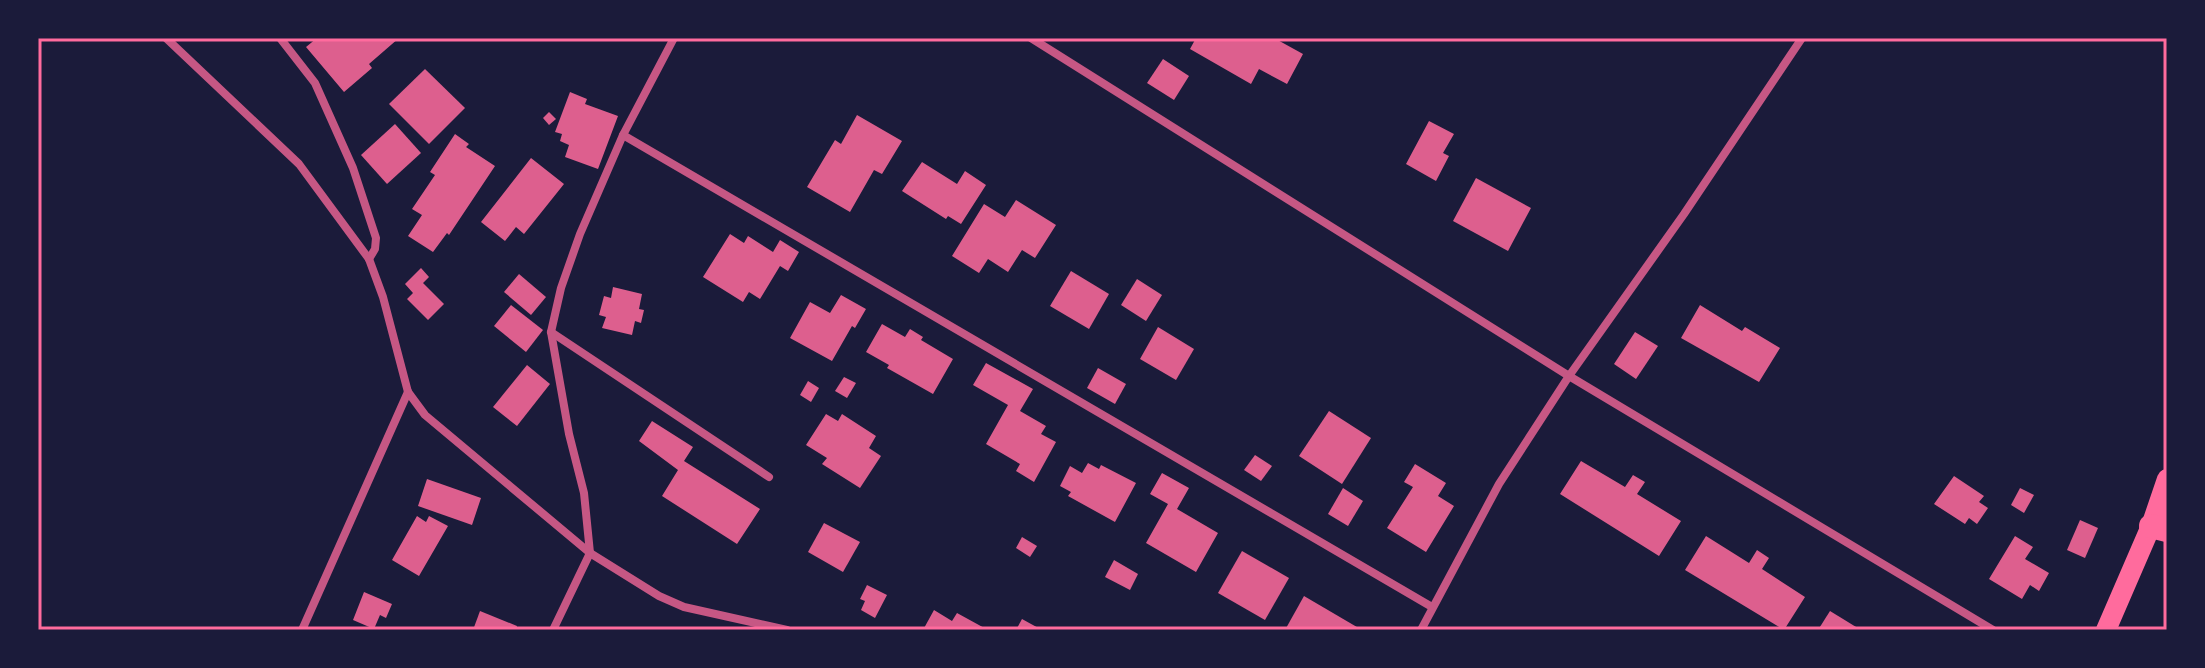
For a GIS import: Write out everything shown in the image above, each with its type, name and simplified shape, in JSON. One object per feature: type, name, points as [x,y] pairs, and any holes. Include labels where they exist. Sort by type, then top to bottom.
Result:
[{"type":"main road","points":[[2106,630],[2159,528],[2167,479]]},
{"type":"street","points":[[166,38],[299,164],[369,259],[383,297],[408,392],[425,415],[590,553],[659,596],[684,607],[787,630]]},
{"type":"street","points":[[280,38],[315,83],[353,168],[376,238],[375,249],[369,259]]},
{"type":"street","points":[[553,630],[590,553],[584,493],[569,434],[551,332],[561,288],[580,234],[623,135],[674,38]]},
{"type":"street","points":[[1031,38],[1569,376],[1993,630]]},
{"type":"street","points":[[1421,630],[1499,484],[1569,376],[1684,214],[1802,38]]},
{"type":"street","points":[[623,135],[1432,607]]},
{"type":"street","points":[[551,332],[769,477]]},
{"type":"street","points":[[302,630],[408,392]]},
{"type":"building","points":[[317,38],[399,38],[369,64],[372,68],[344,92],[306,47]]},
{"type":"building","points":[[1196,38],[1274,38],[1303,54],[1287,84],[1259,69],[1251,84],[1190,49]]},
{"type":"building","points":[[1163,59],[1189,76],[1174,100],[1147,83]]},
{"type":"building","points":[[425,69],[465,108],[429,144],[389,104]]},
{"type":"building","points":[[570,92],[587,99],[585,104],[618,116],[598,169],[565,157],[569,145],[560,141],[562,134],[555,132]]},
{"type":"building","points":[[549,112],[556,119],[549,125],[543,118]]},
{"type":"building","points":[[857,115],[902,141],[882,174],[874,170],[850,212],[807,187],[835,140],[841,144]]},
{"type":"building","points":[[1429,121],[1454,134],[1443,153],[1449,156],[1436,181],[1406,164]]},
{"type":"building","points":[[395,124],[421,153],[387,184],[361,155]]},
{"type":"building","points":[[455,134],[469,144],[466,147],[495,166],[449,235],[447,233],[433,252],[408,236],[422,215],[412,209],[435,175],[430,172]]},
{"type":"building","points":[[531,158],[564,184],[524,234],[516,227],[505,241],[481,222]]},
{"type":"building","points":[[922,162],[957,184],[965,171],[986,185],[961,224],[948,216],[946,219],[902,191]]},
{"type":"building","points":[[1476,178],[1531,208],[1508,251],[1453,221]]},
{"type":"building","points":[[1016,200],[1056,225],[1035,258],[1022,250],[1008,272],[988,259],[979,273],[952,256],[984,204],[1005,217]]},
{"type":"building","points":[[730,234],[744,243],[748,236],[773,252],[780,240],[799,252],[788,271],[780,266],[760,299],[749,292],[743,302],[703,277]]},
{"type":"building","points":[[421,268],[429,277],[423,283],[444,304],[428,320],[407,299],[413,293],[405,284]]},
{"type":"building","points":[[1071,271],[1109,294],[1089,329],[1050,306]]},
{"type":"building","points":[[519,274],[546,297],[531,315],[504,292]]},
{"type":"building","points":[[1137,279],[1162,295],[1146,321],[1121,305]]},
{"type":"building","points":[[613,287],[642,294],[639,309],[644,310],[641,323],[635,321],[632,335],[602,328],[606,317],[599,315],[604,296],[611,298]]},
{"type":"building","points":[[841,295],[866,309],[855,328],[852,326],[832,361],[790,338],[810,302],[830,313]]},
{"type":"building","points":[[511,305],[543,330],[526,352],[494,326]]},
{"type":"building","points":[[1700,305],[1742,331],[1745,327],[1780,348],[1759,382],[1681,338]]},
{"type":"building","points":[[882,324],[905,337],[910,329],[923,337],[921,340],[953,359],[933,394],[887,368],[889,365],[866,352]]},
{"type":"building","points":[[1158,327],[1194,349],[1176,380],[1140,359]]},
{"type":"building","points":[[1635,332],[1658,346],[1636,379],[1614,364]]},
{"type":"building","points":[[986,363],[1033,389],[1020,411],[1046,426],[1041,434],[1056,442],[1034,482],[1016,471],[1020,464],[986,444],[1008,405],[973,385]]},
{"type":"building","points":[[527,365],[550,384],[517,426],[493,407]]},
{"type":"building","points":[[1098,368],[1126,384],[1115,404],[1087,388]]},
{"type":"building","points":[[844,377],[856,383],[847,398],[835,391]]},
{"type":"building","points":[[808,381],[819,388],[811,402],[800,395]]},
{"type":"building","points":[[1329,411],[1371,438],[1342,484],[1299,456]]},
{"type":"building","points":[[826,414],[838,421],[842,414],[876,436],[869,448],[881,456],[860,488],[822,464],[827,458],[806,445]]},
{"type":"building","points":[[652,421],[693,447],[684,461],[760,509],[737,544],[662,496],[678,470],[639,441]]},
{"type":"building","points":[[1255,455],[1272,466],[1261,481],[1244,470]]},
{"type":"building","points":[[1581,461],[1625,487],[1633,475],[1645,482],[1637,494],[1681,521],[1659,556],[1560,494]]},
{"type":"building","points":[[1088,463],[1099,469],[1101,465],[1136,483],[1115,522],[1068,496],[1071,492],[1060,486],[1070,466],[1082,473]]},
{"type":"building","points":[[1415,464],[1446,483],[1438,496],[1454,506],[1426,552],[1387,528],[1413,487],[1404,482]]},
{"type":"building","points":[[1162,473],[1189,488],[1177,509],[1218,533],[1196,572],[1146,543],[1168,504],[1150,494]]},
{"type":"building","points":[[1954,476],[1984,496],[1979,502],[1988,508],[1977,524],[1969,518],[1965,524],[1934,504]]},
{"type":"building","points":[[427,479],[481,498],[472,525],[418,506]]},
{"type":"building","points":[[1343,488],[1363,501],[1348,526],[1328,514]]},
{"type":"building","points":[[2020,488],[2034,495],[2024,513],[2011,505]]},
{"type":"building","points":[[417,516],[426,522],[429,516],[448,526],[419,576],[392,560]]},
{"type":"building","points":[[2080,520],[2098,528],[2085,558],[2067,550]]},
{"type":"building","points":[[824,523],[860,542],[843,572],[808,552]]},
{"type":"building","points":[[1706,536],[1749,563],[1757,550],[1769,558],[1762,569],[1805,597],[1784,630],[1685,570]]},
{"type":"building","points":[[2015,536],[2033,547],[2025,559],[2049,573],[2039,591],[2030,585],[2022,599],[1989,579]]},
{"type":"building","points":[[1022,537],[1037,546],[1030,557],[1016,548]]},
{"type":"building","points":[[1242,551],[1289,578],[1265,620],[1218,593]]},
{"type":"building","points":[[1114,560],[1138,574],[1130,590],[1105,577]]},
{"type":"building","points":[[867,585],[887,595],[875,618],[861,610],[865,601],[860,599]]},
{"type":"building","points":[[364,592],[392,604],[386,618],[380,615],[374,629],[353,620]]},
{"type":"building","points":[[1304,596],[1362,630],[1285,630]]},
{"type":"building","points":[[934,610],[952,621],[957,613],[988,630],[923,630]]},
{"type":"building","points":[[480,611],[517,626],[516,630],[473,630]]},
{"type":"building","points":[[1830,611],[1861,630],[1818,630]]},
{"type":"building","points":[[1022,619],[1042,630],[1016,630]]}]
